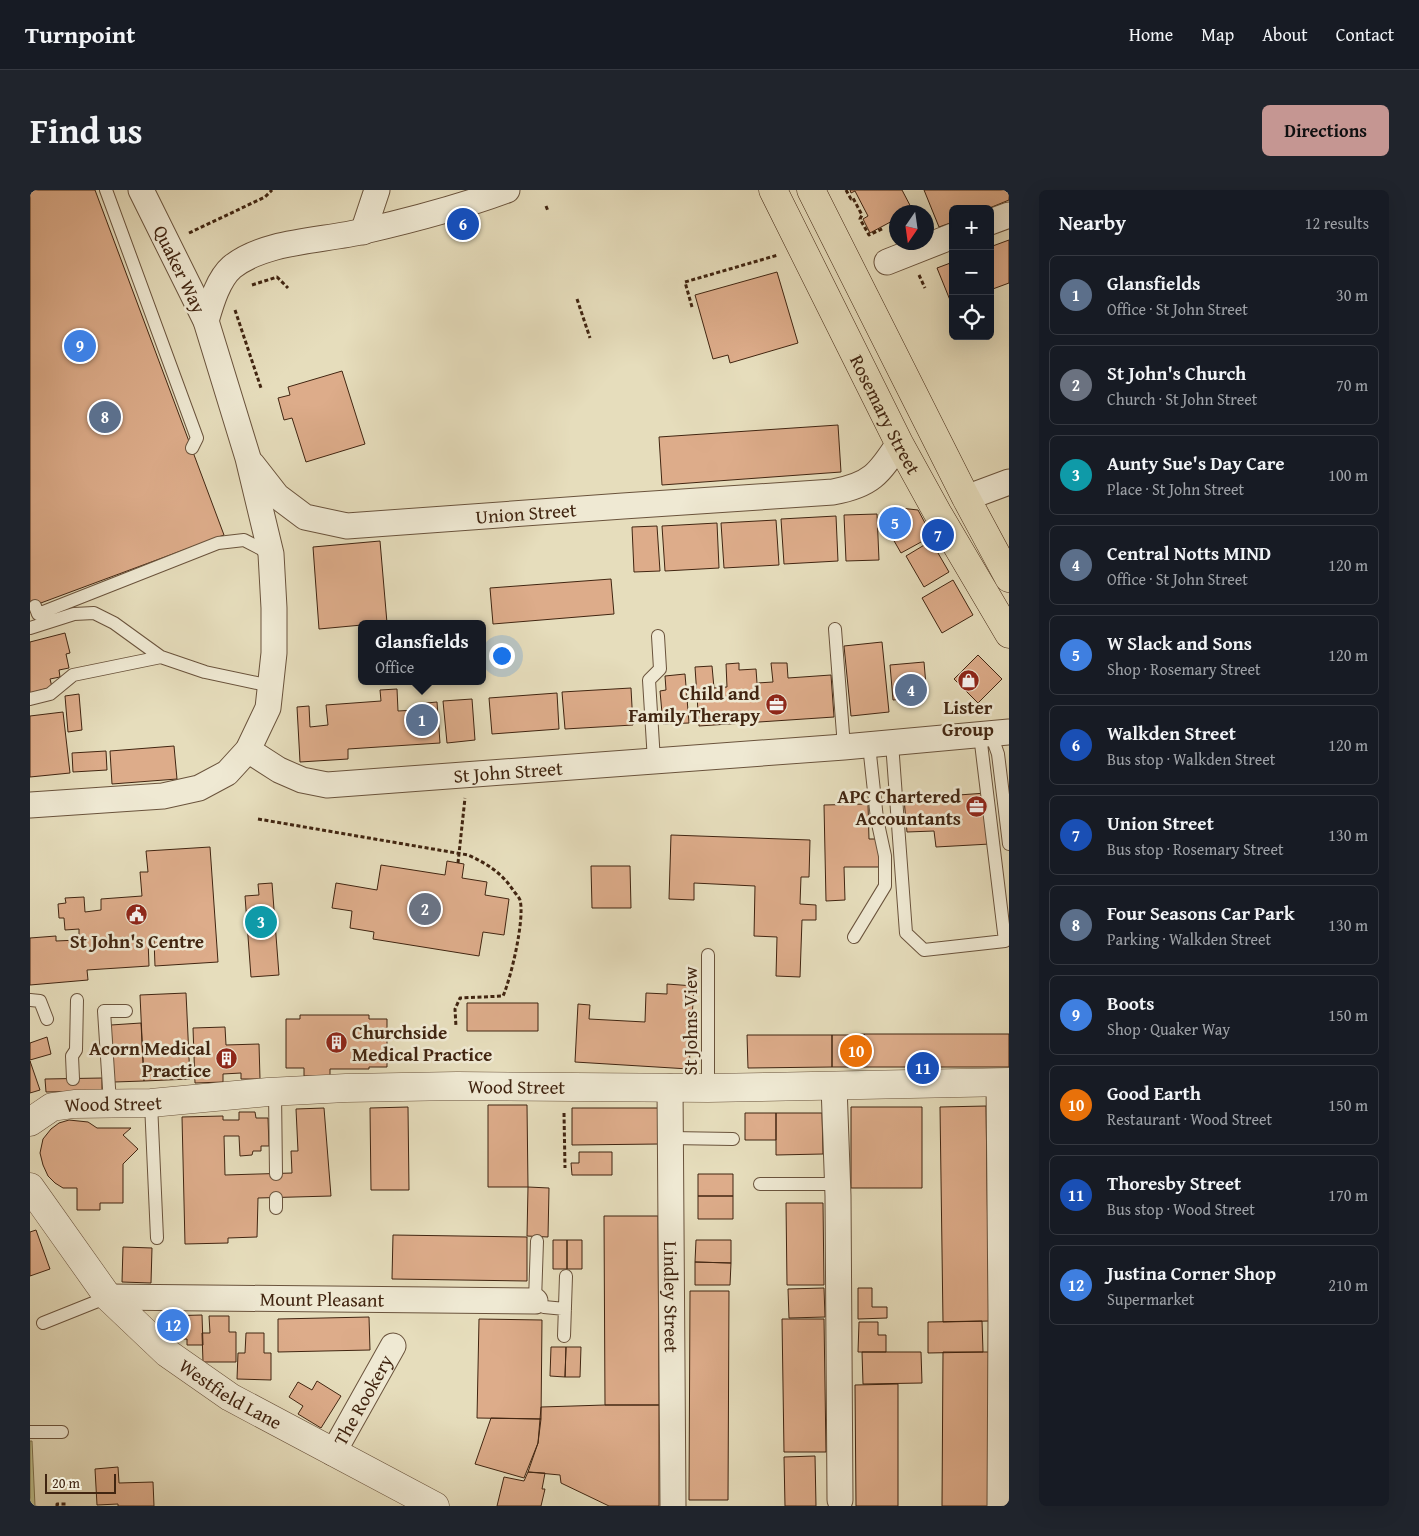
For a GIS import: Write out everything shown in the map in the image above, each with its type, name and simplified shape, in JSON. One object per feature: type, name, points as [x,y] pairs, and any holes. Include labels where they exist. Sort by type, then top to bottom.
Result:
[{"type":"highway","name":"Rosemary Street","points":[[773,190],[899,443],[937,512],[1009,634]]},
{"type":"highway","name":"Rosemary Street","points":[[811,190],[966,498],[1009,578]]},
{"type":"street","name":"Quaker Way","points":[[141,190],[206,321],[248,458],[270,554],[274,608],[274,653],[271,686],[268,708],[248,750]]},
{"type":"street","points":[[363,232],[377,190]]},
{"type":"street","points":[[448,190],[480,200]]},
{"type":"street","points":[[206,321],[216,289],[231,268],[250,256],[276,247],[363,232],[480,200],[507,190]]},
{"type":"street","points":[[994,221],[1009,215]]},
{"type":"street","points":[[934,240],[949,237]]},
{"type":"street","name":"Union Street","points":[[248,458],[277,496],[305,517],[347,526],[833,492],[851,489],[866,483],[883,468],[899,443]]},
{"type":"street","points":[[966,498],[1009,482]]},
{"type":"street","points":[[993,734],[1009,711]]},
{"type":"street","name":"St John Street","points":[[248,750],[279,770],[295,777],[327,785],[844,747],[993,734]]},
{"type":"street","points":[[30,804],[162,796],[199,788],[228,773],[248,750]]},
{"type":"street","points":[[1000,1506],[1005,1314],[1004,1082]]},
{"type":"street","name":"Wood Street","points":[[30,1122],[74,1091],[110,1103],[151,1103],[346,1088],[708,1088],[1004,1082]]},
{"type":"street","points":[[834,1086],[838,1184],[841,1503]]},
{"type":"street","name":"Lindley Street","points":[[670,1087],[673,1506]]},
{"type":"street","name":"Westfield Lane","points":[[30,1187],[108,1297],[168,1353],[230,1397],[434,1506]]},
{"type":"street","name":"Mount Pleasant","points":[[108,1297],[535,1301]]},
{"type":"street","name":"The Rookery","points":[[333,1453],[393,1346]]},
{"type":"lane","points":[[106,190],[197,438],[192,448]]},
{"type":"lane","points":[[35,606],[38,614],[218,543],[244,540],[270,554]]},
{"type":"lane","points":[[30,628],[74,614],[94,613],[114,623],[161,657],[205,672],[271,686]]},
{"type":"lane","points":[[835,629],[844,747]]},
{"type":"lane","points":[[654,761],[649,680],[660,669],[658,636]]},
{"type":"lane","points":[[30,699],[50,694],[73,675],[161,657]]},
{"type":"lane","points":[[880,744],[906,933],[924,950],[1005,941],[993,734]]},
{"type":"lane","points":[[993,734],[998,754],[1009,844]]},
{"type":"lane","points":[[854,937],[885,886],[885,856],[877,819],[880,744]]},
{"type":"lane","name":"St Johns View","points":[[708,955],[708,1088]]},
{"type":"lane","points":[[30,1000],[40,1001],[48,1019]]},
{"type":"lane","points":[[74,1091],[72,1056],[76,1050],[78,1000]]},
{"type":"lane","points":[[110,1103],[104,1011],[126,1011]]},
{"type":"lane","points":[[275,1092],[276,1174]]},
{"type":"lane","points":[[151,1103],[157,1238]]},
{"type":"lane","points":[[671,1138],[733,1139]]},
{"type":"lane","points":[[760,1184],[838,1184]]},
{"type":"lane","points":[[537,1241],[535,1301],[544,1307],[565,1309]]},
{"type":"lane","points":[[564,1336],[566,1276]]},
{"type":"lane","points":[[43,1323],[108,1297]]},
{"type":"lane","points":[[30,1432],[62,1432]]},
{"type":"path","points":[[191,232],[265,197],[272,190]]},
{"type":"path","points":[[846,190],[851,199],[853,198],[862,215],[860,219],[869,235],[889,244]]},
{"type":"path","points":[[546,206],[548,211]]},
{"type":"path","points":[[692,307],[685,282],[780,254]]},
{"type":"path","points":[[244,287],[277,277],[288,288]]},
{"type":"path","points":[[577,299],[590,338]]},
{"type":"path","points":[[234,308],[261,388]]},
{"type":"path","points":[[458,863],[468,775]]},
{"type":"path","points":[[258,819],[468,855],[487,863],[507,882],[520,900],[520,928],[508,985],[503,996],[460,998],[455,1009],[456,1027]]},
{"type":"path","points":[[564,1087],[565,1168]]},
{"type":"path","points":[[57,1506],[57,1504],[66,1504]]},
{"type":"green space","points":[[30,1441],[32,1441],[35,1506],[30,1506]]},
{"type":"building","points":[[30,190],[95,190],[224,535],[30,607]]},
{"type":"building","points":[[850,190],[902,190],[910,205],[889,205],[889,223],[870,233],[863,219],[868,216],[855,191],[851,193]]},
{"type":"building","points":[[924,190],[1009,190],[1009,200],[994,206],[949,205],[949,223],[939,227],[934,215],[934,205],[930,205]]},
{"type":"building","points":[[1009,240],[1009,283],[994,289],[994,250],[994,246]]},
{"type":"building","points":[[949,264],[949,298],[937,268]]},
{"type":"building","points":[[777,272],[798,343],[730,363],[728,355],[713,359],[695,295]]},
{"type":"building","points":[[342,371],[365,444],[306,462],[292,418],[284,420],[278,398],[290,395],[288,387]]},
{"type":"building","points":[[838,425],[841,472],[662,485],[659,437]]},
{"type":"building","points":[[900,508],[918,510],[932,536],[901,553],[881,518]]},
{"type":"building","points":[[877,514],[879,560],[846,561],[844,515]]},
{"type":"building","points":[[836,516],[838,561],[784,564],[781,519]]},
{"type":"building","points":[[776,520],[779,565],[724,568],[721,523]]},
{"type":"building","points":[[717,523],[719,568],[665,571],[662,526]]},
{"type":"building","points":[[657,526],[660,571],[634,572],[632,527]]},
{"type":"building","points":[[380,541],[387,620],[358,620],[358,625],[319,629],[313,547]]},
{"type":"building","points":[[931,541],[949,572],[924,587],[906,556]]},
{"type":"building","points":[[611,579],[614,614],[493,624],[490,588]]},
{"type":"building","points":[[953,580],[973,615],[942,633],[922,598]]},
{"type":"building","points":[[65,633],[70,653],[66,654],[69,668],[59,670],[60,677],[50,679],[52,687],[30,693],[30,642]]},
{"type":"building","points":[[882,642],[889,712],[851,716],[844,646]]},
{"type":"building","points":[[978,655],[1002,679],[978,703],[954,679]]},
{"type":"building","points":[[924,662],[927,697],[893,700],[890,665]]},
{"type":"building","points":[[739,663],[739,670],[756,669],[757,683],[773,682],[771,663],[787,663],[788,678],[831,675],[834,717],[699,726],[695,667],[712,666],[714,688],[727,687],[726,664]]},
{"type":"building","points":[[685,674],[689,723],[663,724],[660,691],[666,690],[665,676]]},
{"type":"building","points":[[631,688],[633,725],[565,729],[562,692]]},
{"type":"building","points":[[397,689],[398,711],[416,710],[416,704],[437,702],[440,743],[348,749],[348,759],[300,762],[297,707],[309,706],[310,727],[328,725],[326,705],[381,701],[380,690]]},
{"type":"building","points":[[557,693],[559,729],[492,734],[489,698]]},
{"type":"building","points":[[79,694],[82,730],[68,732],[65,696]]},
{"type":"building","points":[[472,699],[475,740],[447,743],[443,701]]},
{"type":"building","points":[[63,712],[70,773],[30,777],[30,716]]},
{"type":"building","points":[[174,746],[177,779],[112,784],[110,751]]},
{"type":"building","points":[[106,751],[107,770],[73,772],[72,753]]},
{"type":"building","points":[[986,793],[990,844],[936,847],[934,831],[907,832],[904,799]]},
{"type":"building","points":[[868,804],[869,839],[878,839],[879,867],[844,867],[845,900],[826,901],[824,805]]},
{"type":"building","points":[[671,835],[810,840],[809,877],[801,877],[800,904],[816,905],[816,920],[802,920],[800,977],[776,976],[777,937],[754,936],[755,886],[694,883],[694,900],[669,899]]},
{"type":"building","name":"St John's Centre","points":[[210,847],[218,962],[155,966],[154,940],[148,940],[149,966],[87,970],[88,980],[30,985],[30,938],[56,936],[56,941],[79,940],[79,929],[65,930],[64,918],[59,918],[58,904],[66,903],[65,898],[84,897],[85,912],[101,910],[101,899],[142,896],[140,872],[148,872],[146,851]]},
{"type":"building","points":[[447,861],[464,864],[462,878],[487,882],[485,895],[509,899],[504,935],[483,932],[479,956],[373,939],[374,932],[350,928],[352,911],[332,908],[336,883],[377,890],[381,865],[445,875]]},
{"type":"building","points":[[591,866],[630,866],[631,908],[592,908]]},
{"type":"building","points":[[272,883],[279,975],[251,977],[245,896],[259,895],[258,884]]},
{"type":"building","points":[[667,984],[694,986],[689,1069],[575,1062],[578,1004],[590,1005],[589,1019],[645,1022],[646,993],[667,994]]},
{"type":"building","points":[[186,993],[190,1079],[144,1081],[140,995]]},
{"type":"building","points":[[467,1003],[538,1003],[538,1031],[467,1031]]},
{"type":"building","name":"Churchside Medical Practice","points":[[300,1015],[369,1015],[369,1019],[387,1019],[387,1067],[330,1069],[330,1076],[304,1076],[304,1068],[286,1068],[286,1019],[300,1019]]},
{"type":"building","points":[[141,1023],[144,1081],[114,1082],[111,1025]]},
{"type":"building","name":"Acorn Medical Practice","points":[[225,1027],[226,1045],[259,1044],[260,1079],[241,1079],[241,1073],[223,1074],[223,1082],[195,1083],[193,1028]]},
{"type":"building","points":[[864,1034],[864,1067],[848,1067],[848,1035]]},
{"type":"building","points":[[864,1034],[1009,1034],[1009,1067],[864,1067]]},
{"type":"building","points":[[747,1035],[832,1035],[832,1067],[748,1068]]},
{"type":"building","points":[[832,1035],[848,1035],[848,1067],[832,1067]]},
{"type":"building","points":[[47,1037],[51,1054],[30,1060],[30,1043]]},
{"type":"building","points":[[30,1061],[40,1090],[30,1093]]},
{"type":"building","points":[[102,1078],[102,1091],[46,1092],[45,1079]]},
{"type":"building","points":[[488,1105],[527,1105],[528,1187],[488,1187]]},
{"type":"building","points":[[986,1106],[989,1321],[943,1322],[940,1107]]},
{"type":"building","points":[[408,1107],[409,1190],[371,1190],[370,1108]]},
{"type":"building","points":[[851,1107],[922,1107],[922,1188],[851,1188]]},
{"type":"building","points":[[324,1108],[331,1196],[258,1198],[257,1237],[228,1238],[228,1243],[185,1244],[182,1117],[223,1116],[223,1120],[239,1120],[239,1112],[255,1112],[256,1118],[268,1118],[269,1146],[261,1146],[261,1151],[253,1151],[252,1155],[240,1156],[239,1136],[224,1136],[225,1175],[292,1173],[291,1151],[298,1151],[296,1109]]},
{"type":"building","points":[[572,1108],[659,1108],[659,1144],[572,1145]]},
{"type":"building","points":[[745,1113],[776,1113],[776,1140],[745,1140]]},
{"type":"building","points":[[776,1113],[822,1113],[823,1154],[776,1155]]},
{"type":"building","points":[[69,1120],[88,1122],[97,1128],[131,1128],[123,1135],[138,1149],[123,1164],[123,1203],[100,1203],[100,1210],[77,1210],[77,1188],[63,1188],[48,1176],[40,1153],[43,1139],[59,1123]]},
{"type":"building","points":[[579,1152],[612,1152],[612,1175],[572,1175],[571,1163],[579,1163]]},
{"type":"building","points":[[698,1174],[733,1174],[733,1196],[698,1196]]},
{"type":"building","points":[[528,1187],[549,1188],[548,1237],[527,1236]]},
{"type":"building","points":[[698,1196],[733,1196],[733,1219],[698,1219]]},
{"type":"building","points":[[786,1203],[823,1203],[824,1285],[787,1285]]},
{"type":"building","points":[[604,1216],[658,1216],[659,1405],[605,1405]]},
{"type":"building","points":[[36,1230],[50,1269],[30,1276],[30,1232]]},
{"type":"building","points":[[393,1235],[527,1237],[527,1281],[392,1279]]},
{"type":"building","points":[[553,1240],[567,1240],[567,1269],[553,1269]]},
{"type":"building","points":[[567,1240],[582,1240],[582,1269],[567,1269]]},
{"type":"building","points":[[696,1240],[731,1240],[731,1263],[695,1262]]},
{"type":"building","points":[[123,1247],[152,1248],[151,1283],[122,1282]]},
{"type":"building","points":[[695,1262],[731,1263],[730,1285],[695,1285]]},
{"type":"building","points":[[824,1288],[825,1317],[789,1318],[788,1289]]},
{"type":"building","points":[[858,1288],[872,1288],[872,1307],[887,1307],[887,1318],[858,1319]]},
{"type":"building","points":[[690,1291],[729,1291],[728,1500],[689,1500]]},
{"type":"building","points":[[202,1315],[203,1345],[187,1345],[187,1339],[172,1339],[171,1331],[164,1331],[164,1316]]},
{"type":"building","points":[[209,1316],[229,1316],[229,1332],[236,1332],[236,1362],[203,1362],[202,1333],[210,1333]]},
{"type":"building","points":[[369,1317],[370,1350],[278,1352],[278,1319]]},
{"type":"building","points":[[479,1319],[542,1320],[541,1419],[477,1418]]},
{"type":"building","points":[[782,1319],[824,1319],[826,1452],[784,1452]]},
{"type":"building","points":[[982,1321],[983,1352],[928,1353],[928,1322]]},
{"type":"building","points":[[859,1322],[878,1322],[878,1335],[886,1335],[886,1352],[858,1352]]},
{"type":"building","points":[[246,1333],[264,1333],[264,1353],[271,1353],[271,1380],[237,1379],[238,1353],[245,1353]]},
{"type":"building","points":[[551,1347],[566,1347],[565,1377],[550,1376]]},
{"type":"building","points":[[566,1347],[581,1347],[580,1377],[565,1377]]},
{"type":"building","points":[[862,1352],[921,1352],[922,1383],[863,1384]]},
{"type":"building","points":[[943,1352],[989,1352],[989,1506],[942,1506]]},
{"type":"building","points":[[317,1381],[341,1396],[321,1428],[298,1414],[303,1406],[289,1397],[298,1382],[312,1390]]},
{"type":"building","points":[[898,1384],[898,1506],[856,1506],[855,1385]]},
{"type":"building","points":[[659,1405],[659,1506],[609,1506],[561,1483],[560,1475],[528,1472],[538,1443],[541,1407]]},
{"type":"building","points":[[491,1418],[541,1419],[538,1443],[524,1478],[475,1464]]},
{"type":"building","points":[[815,1456],[816,1506],[785,1506],[784,1457]]},
{"type":"building","points":[[118,1467],[119,1483],[153,1482],[154,1506],[97,1505],[95,1469]]},
{"type":"building","points":[[528,1472],[545,1473],[542,1489],[545,1489],[541,1506],[497,1506],[504,1477],[524,1481]]},
{"type":"place","name":"Walkden Street","points":[[463,224]]},
{"type":"place","name":"Boots","points":[[80,346]]},
{"type":"place","name":"Four Seasons Car Park","points":[[105,417]]},
{"type":"place","name":"W Slack and Sons","points":[[895,523]]},
{"type":"place","name":"Union Street","points":[[938,535]]},
{"type":"place","name":"Lister Group","points":[[968,681]]},
{"type":"place","name":"Central Notts MIND","points":[[911,690]]},
{"type":"place","name":"Child and Family Therapy","points":[[776,704]]},
{"type":"place","name":"Glansfields","points":[[422,720]]},
{"type":"place","name":"APC Chartered Accountants","points":[[977,807]]},
{"type":"place","name":"St John's Church","points":[[425,909]]},
{"type":"place","name":"St John's Centre","points":[[137,915]]},
{"type":"place","name":"Aunty Sue's Day Care","points":[[261,922]]},
{"type":"place","name":"Churchside Medical Practice","points":[[336,1043]]},
{"type":"place","name":"Good Earth","points":[[856,1051]]},
{"type":"place","name":"Acorn Medical Practice","points":[[227,1059]]},
{"type":"place","name":"Thoresby Street","points":[[923,1068]]},
{"type":"place","name":"Justina Corner Shop","points":[[173,1325]]}]
